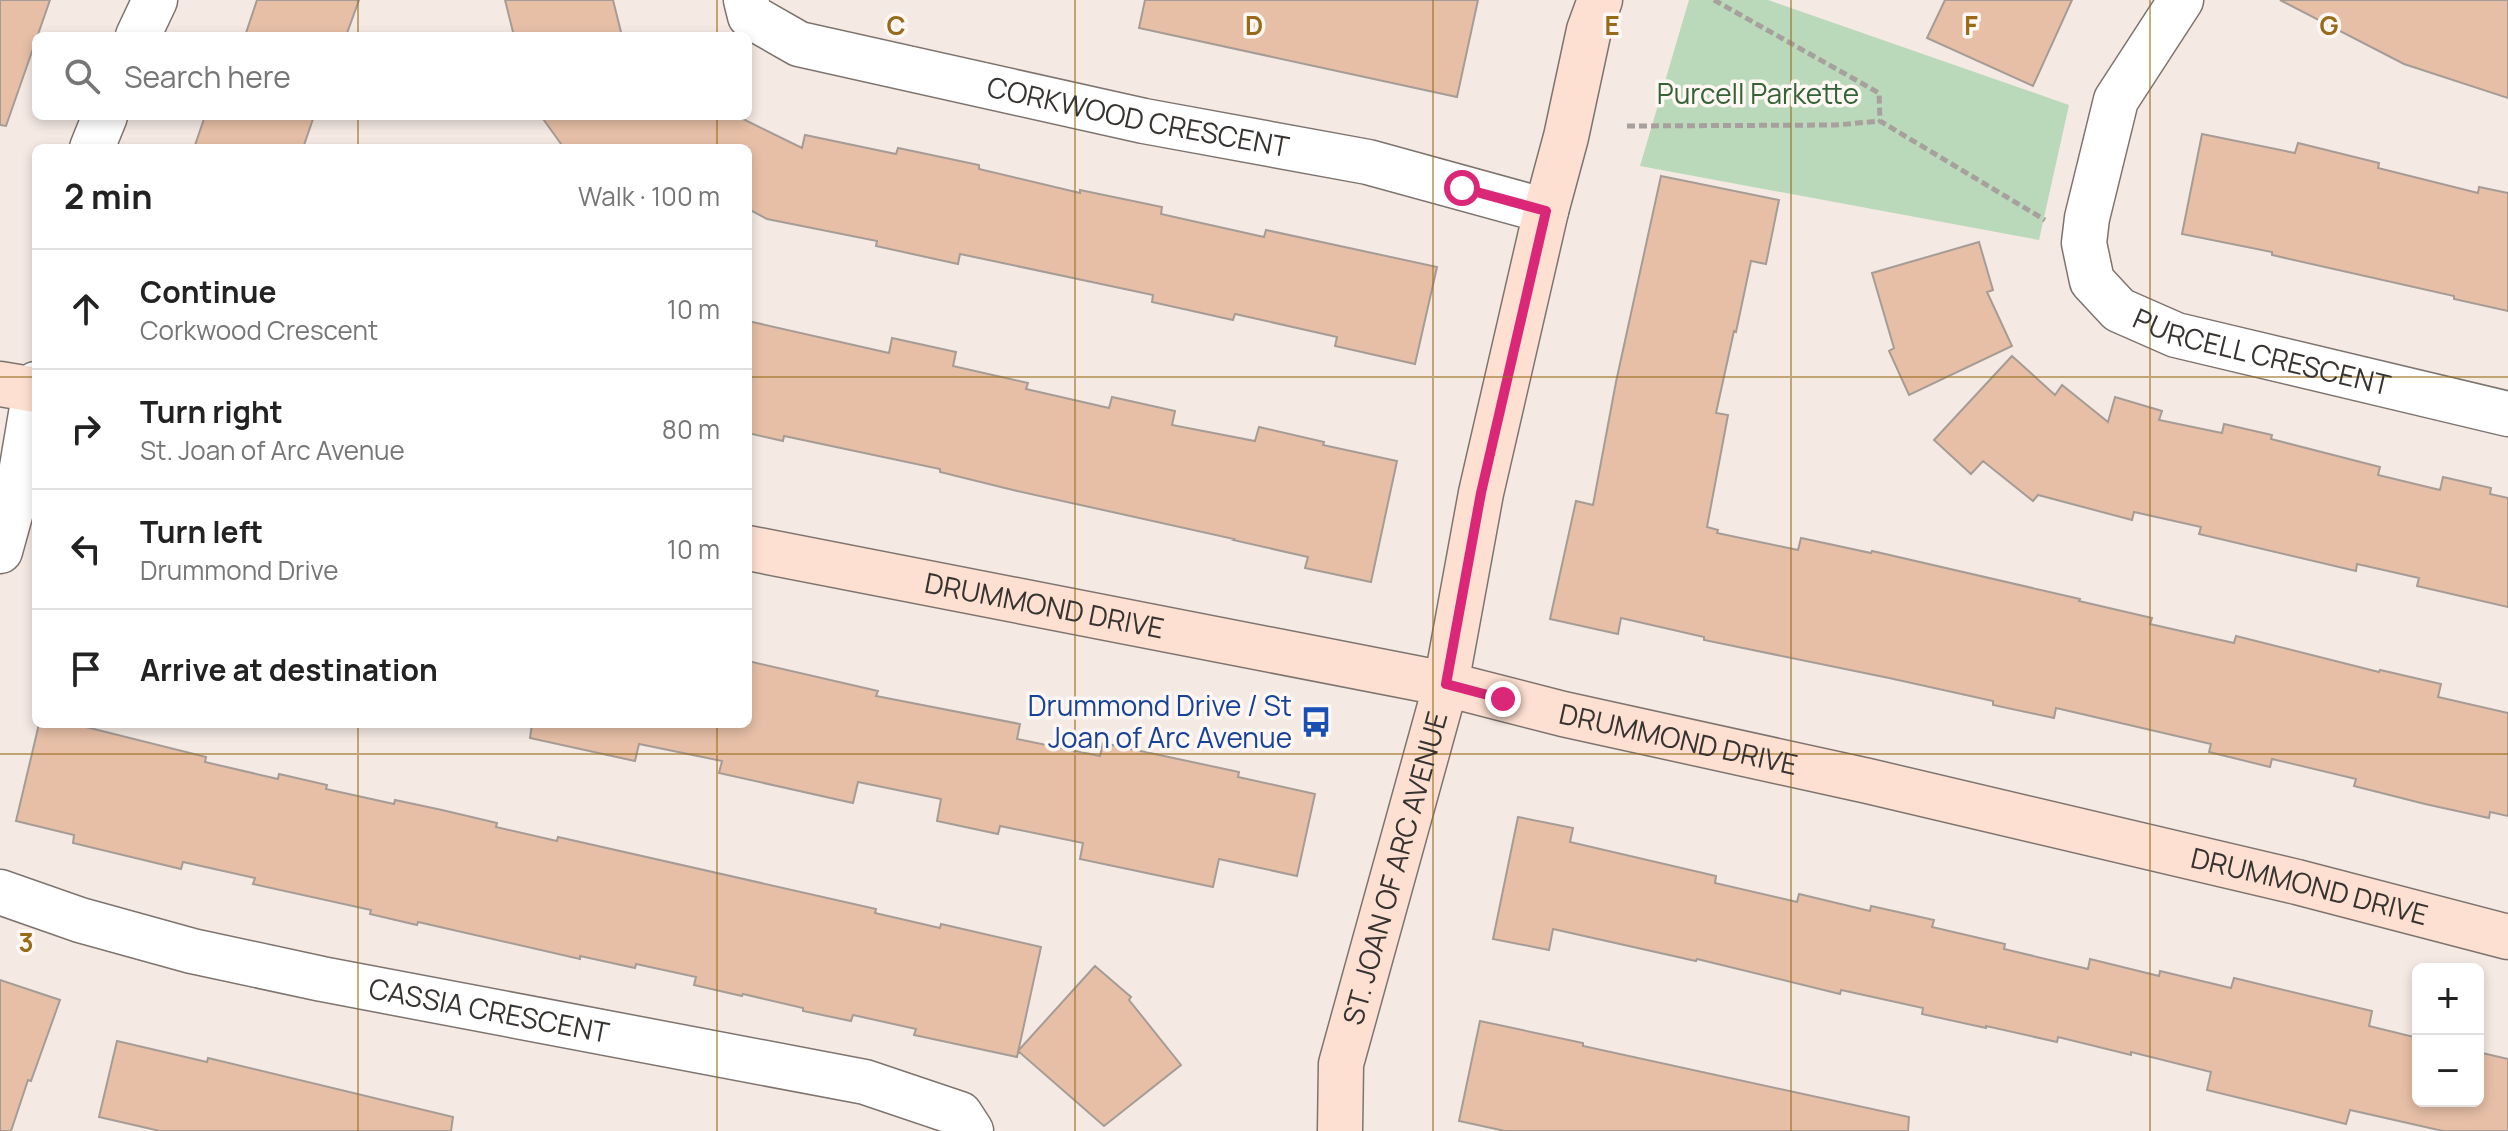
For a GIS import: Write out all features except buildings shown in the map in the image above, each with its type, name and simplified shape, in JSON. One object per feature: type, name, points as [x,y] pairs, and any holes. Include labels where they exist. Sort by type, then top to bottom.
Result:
[{"type":"street","points":[[140,32],[155,0]]},
{"type":"street","name":"CORKWOOD CRESCENT","points":[[746,0],[750,16],[799,44],[1144,121],[1368,162],[1546,211]]},
{"type":"street","name":"ST. JOAN OF ARC AVENUE","points":[[1340,1131],[1341,1064],[1446,684],[1481,493],[1589,30],[1600,0]]},
{"type":"street","name":"PURCELL CRESCENT","points":[[2181,0],[2116,100],[2087,218],[2084,243],[2092,281],[2119,310],[2176,335],[2508,414]]},
{"type":"street","points":[[94,144],[103,120]]},
{"type":"street","points":[[0,384],[32,388]]},
{"type":"street","points":[[0,551],[20,479],[32,411]]},
{"type":"street","name":"DRUMMOND DRIVE","points":[[752,549],[1446,684],[1563,714],[1868,781],[2297,882],[2508,937]]},
{"type":"street","name":"CASSIA CRESCENT","points":[[0,892],[80,920],[207,954],[337,982],[865,1082],[960,1114],[971,1131]]},
{"type":"path","points":[[1714,0],[1879,93],[1880,121]]},
{"type":"path","points":[[1627,126],[1836,125],[1880,121],[2046,220]]},
{"type":"green space","name":"Purcell Parkette","points":[[1689,0],[1768,0],[2069,105],[2039,240],[1640,166]]},
{"type":"place","name":"Drummond Drive / St Joan of Arc Avenue","points":[[1316,722]]},
{"type":"route","points":[[1462,188],[1546,211],[1481,493],[1446,684],[1503,699]]}]
